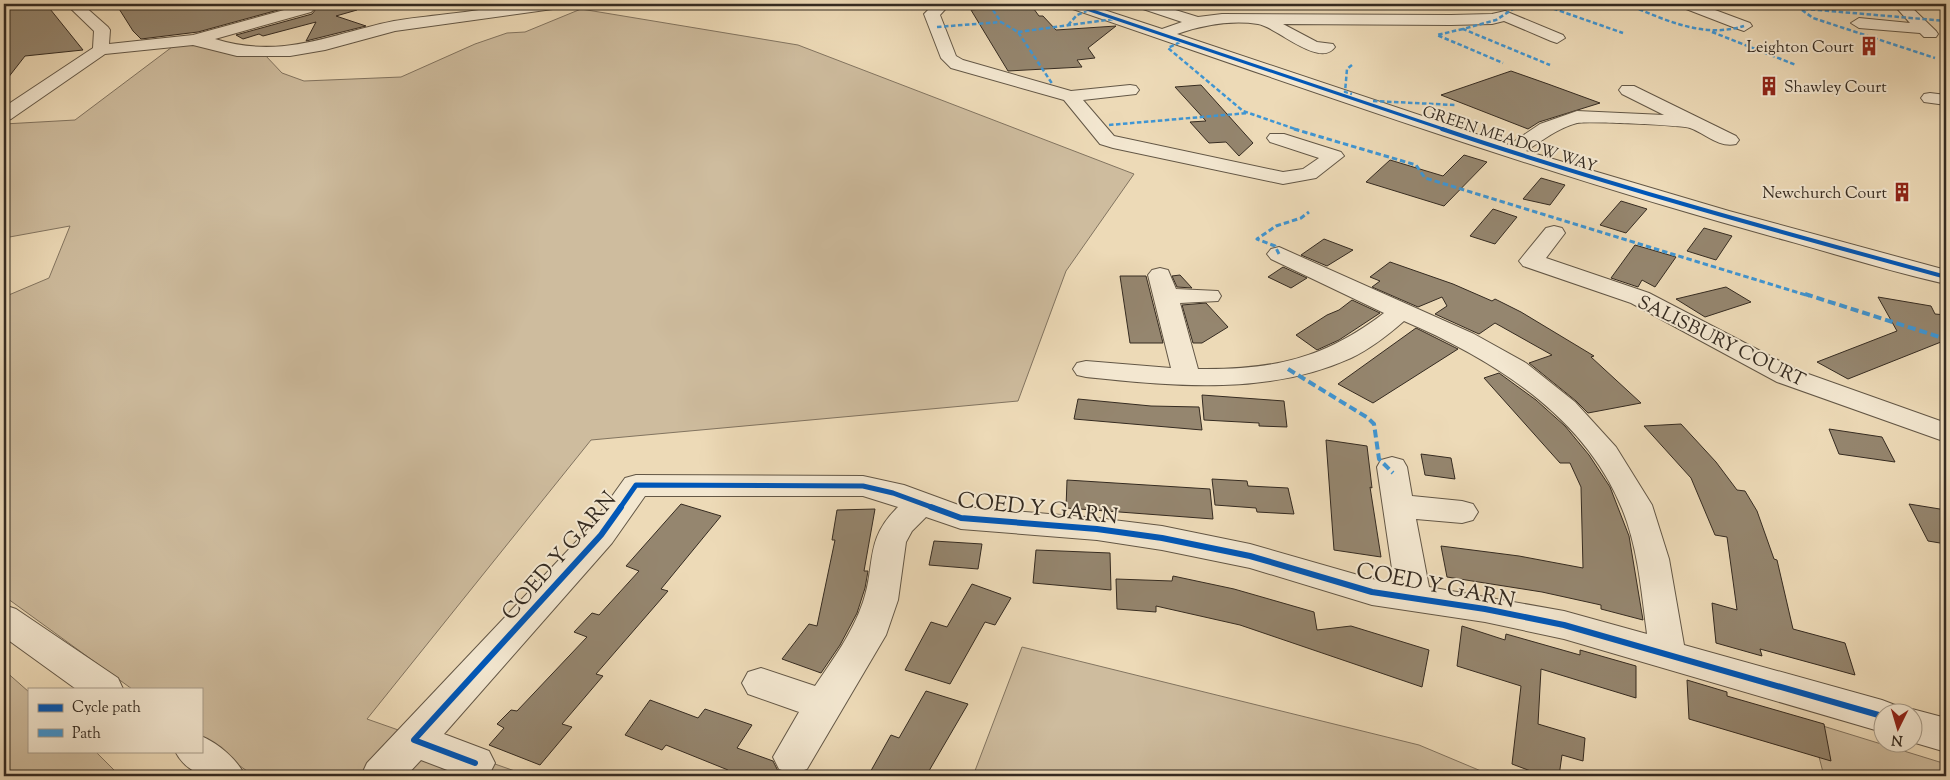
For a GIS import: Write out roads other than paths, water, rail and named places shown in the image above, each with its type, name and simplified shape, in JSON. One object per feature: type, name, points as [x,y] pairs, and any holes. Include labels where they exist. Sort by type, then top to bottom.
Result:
[{"type":"street","points":[[73,4],[102,30],[101,50]]},
{"type":"street","points":[[193,40],[205,41],[237,52],[290,51],[325,45],[394,26],[560,4]]},
{"type":"street","points":[[943,4],[932,14],[949,58],[956,64],[1070,96],[1130,90]]},
{"type":"street","name":"GREEN MEADOW WAY","points":[[1072,4],[1511,152],[1703,211],[1946,277]]},
{"type":"street","points":[[1142,4],[1197,22]]},
{"type":"street","points":[[1686,4],[1744,26]]},
{"type":"street","points":[[1859,23],[1930,34],[1900,4]]},
{"type":"street","points":[[394,26],[437,5]]},
{"type":"street","points":[[4,115],[101,50],[193,40],[306,9]]},
{"type":"street","points":[[1160,35],[1197,22],[1222,19],[1451,20],[1505,16],[1557,38]]},
{"type":"street","points":[[1262,19],[1314,47],[1328,47]]},
{"type":"street","points":[[1628,90],[1729,140]]},
{"type":"street","points":[[1070,96],[1106,140],[1122,145],[1283,178],[1309,174],[1334,156],[1278,138]]},
{"type":"street","points":[[1511,152],[1547,128],[1577,117],[1692,122]]},
{"type":"street","name":"SALISBURY COURT","points":[[1554,233],[1531,261],[1647,301],[1787,376],[1946,433]]},
{"type":"street","points":[[1279,254],[1466,339],[1505,362],[1564,408],[1599,446],[1625,484],[1645,528],[1652,553],[1667,653]]},
{"type":"street","points":[[1187,378],[1163,286],[1209,296]]},
{"type":"street","points":[[1086,369],[1187,378],[1237,377],[1307,364],[1342,351],[1374,332],[1402,311]]},
{"type":"street","name":"COED Y GARN","points":[[1392,467],[1400,506],[1414,600]]},
{"type":"street","name":"COED Y GARN","points":[[381,776],[596,541],[636,485],[863,486],[893,493],[961,518],[991,522],[1097,529],[1214,548],[1372,592],[1414,600],[1485,609],[1564,625],[1872,713]]},
{"type":"street","points":[[793,757],[823,705],[868,635],[881,600],[890,542],[900,524],[920,504]]},
{"type":"street","points":[[1400,506],[1462,512]]},
{"type":"street","points":[[4,618],[104,688]]},
{"type":"street","points":[[761,683],[823,705]]},
{"type":"street","points":[[1922,728],[1946,734]]},
{"type":"street","points":[[414,740],[475,762]]},
{"type":"street","points":[[195,752],[225,776]]},
{"type":"place","name":"Leighton Court","points":[[1869,46]]},
{"type":"place","name":"Shawley Court","points":[[1769,86]]},
{"type":"place","name":"Newchurch Court","points":[[1902,192]]}]
